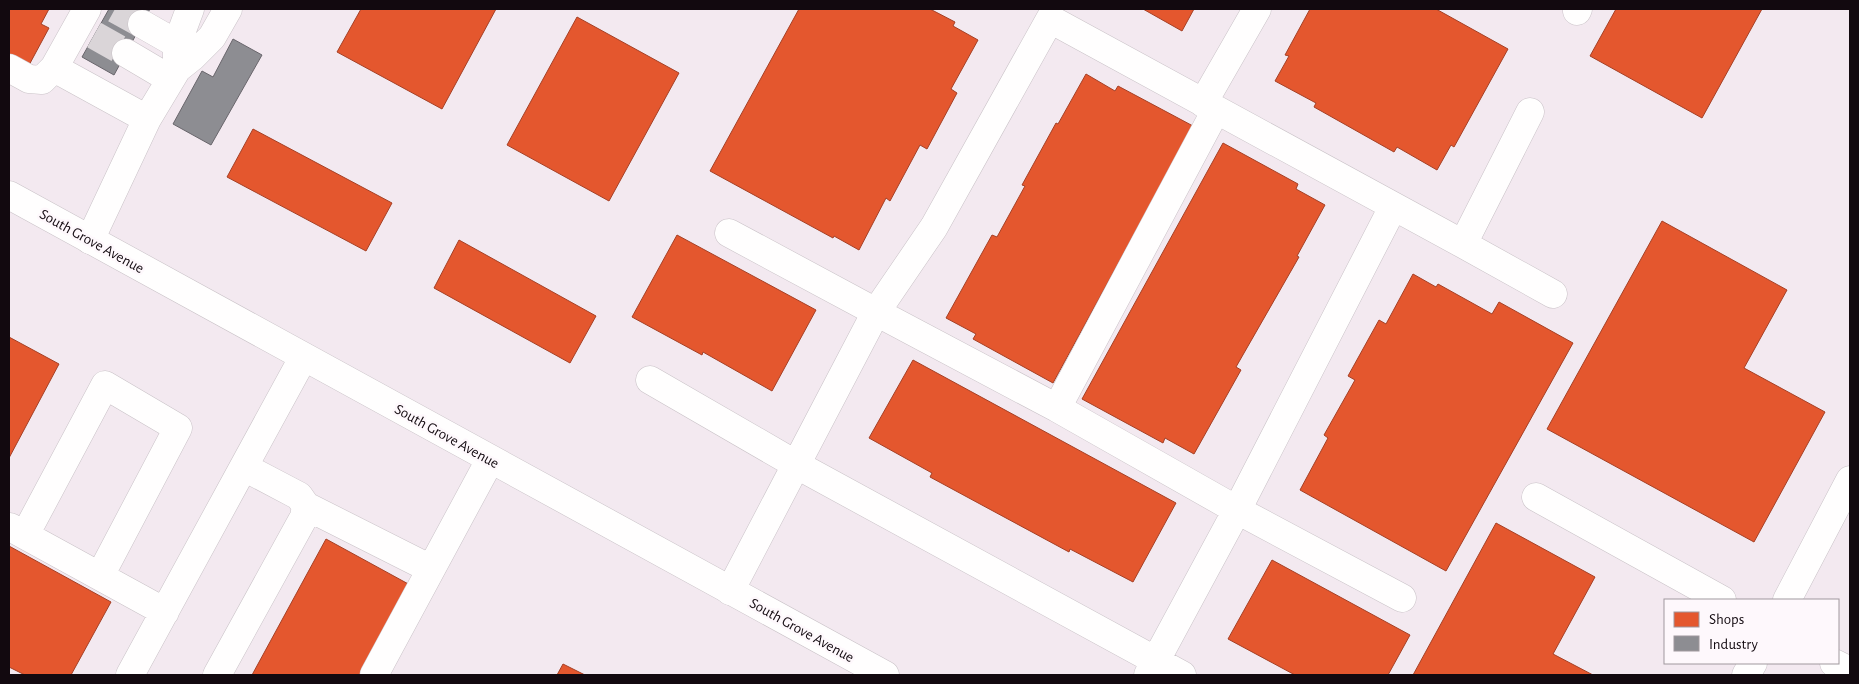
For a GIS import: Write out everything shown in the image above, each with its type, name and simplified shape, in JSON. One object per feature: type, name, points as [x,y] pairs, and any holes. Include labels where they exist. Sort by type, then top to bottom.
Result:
[{"type":"main road","points":[[90,240],[174,64],[190,9]]},
{"type":"main road","points":[[126,53],[174,64],[192,57],[212,36],[228,9]]},
{"type":"main road","points":[[1057,408],[1210,107],[1257,9]]},
{"type":"main road","points":[[730,591],[876,312],[934,226],[1040,14],[1552,294]]},
{"type":"main road","points":[[9,68],[29,79],[42,80],[54,68],[86,23]]},
{"type":"main road","points":[[142,24],[174,64]]},
{"type":"main road","points":[[54,68],[147,119]]},
{"type":"main road","points":[[1463,244],[1530,112]]},
{"type":"main road","name":"South Grove Avenue","points":[[9,195],[303,358],[885,675]]},
{"type":"main road","points":[[1151,668],[1237,510],[1393,206]]},
{"type":"main road","points":[[729,233],[1057,408],[1237,510],[1402,598]]},
{"type":"main road","points":[[130,675],[303,358]]},
{"type":"main road","points":[[650,380],[1151,668],[1182,675]]},
{"type":"main road","points":[[100,576],[178,428],[105,385],[17,531],[165,612]]},
{"type":"main road","points":[[374,675],[490,460]]},
{"type":"main road","points":[[244,467],[299,496],[306,506],[431,569]]},
{"type":"main road","points":[[1788,599],[1850,480]]},
{"type":"main road","points":[[1536,497],[1720,599]]},
{"type":"main road","points":[[217,675],[304,517],[306,506]]},
{"type":"main road","points":[[1746,675],[1752,664]]},
{"type":"main road","points":[[1836,664],[1850,671]]},
{"type":"shaded area","points":[[9,9],[1850,9],[1850,675],[9,675]]},
{"type":"building: Shops","points":[[9,9],[49,9],[41,24],[49,28],[28,67],[9,56]]},
{"type":"building: Shops","points":[[361,9],[496,9],[442,109],[337,52]]},
{"type":"building: Shops","points":[[799,9],[930,9],[955,22],[953,26],[978,40],[951,89],[957,93],[927,149],[920,145],[890,201],[886,198],[859,250],[834,236],[833,238],[710,171]]},
{"type":"building: Shops","points":[[1143,9],[1194,9],[1182,31]]},
{"type":"building: Shops","points":[[1310,9],[1436,9],[1508,49],[1454,147],[1451,145],[1437,170],[1397,147],[1394,152],[1314,107],[1316,103],[1275,81],[1289,56],[1285,55]]},
{"type":"building: Shops","points":[[1616,9],[1762,9],[1702,118],[1590,56]]},
{"type":"building: Shops","points":[[577,17],[679,73],[609,201],[507,145]]},
{"type":"building: Shops","points":[[1086,74],[1115,91],[1118,86],[1193,126],[1053,383],[973,339],[976,334],[946,318],[992,235],[997,237],[1025,186],[1022,185],[1056,123],[1058,124]]},
{"type":"building: Shops","points":[[253,129],[392,203],[366,251],[227,177]]},
{"type":"building: Shops","points":[[1223,143],[1298,184],[1296,189],[1325,205],[1297,256],[1299,257],[1236,367],[1241,370],[1194,454],[1165,438],[1163,443],[1082,399]]},
{"type":"building: Shops","points":[[1662,221],[1787,290],[1744,368],[1825,412],[1754,542],[1547,429]]},
{"type":"building: Shops","points":[[677,235],[816,310],[772,391],[703,352],[702,355],[632,317]]},
{"type":"building: Shops","points":[[459,240],[596,316],[570,363],[434,288]]},
{"type":"building: Shops","points":[[1413,274],[1436,287],[1438,284],[1492,314],[1499,302],[1573,343],[1446,571],[1300,490],[1328,438],[1324,435],[1355,380],[1348,376],[1379,320],[1386,324]]},
{"type":"building: Shops","points":[[9,337],[59,364],[9,458]]},
{"type":"building: Shops","points":[[913,360],[1176,503],[1133,582],[1070,549],[1069,552],[930,477],[932,473],[869,438]]},
{"type":"building: Shops","points":[[1496,523],[1595,577],[1553,654],[1593,675],[1413,675]]},
{"type":"building: Shops","points":[[326,539],[412,586],[363,675],[252,675]]},
{"type":"building: Shops","points":[[9,546],[111,602],[71,675],[25,675],[9,667]]},
{"type":"building: Shops","points":[[1272,560],[1410,635],[1388,675],[1295,675],[1228,639]]},
{"type":"building: Shops","points":[[563,664],[585,675],[557,675]]},
{"type":"building: Industry","points":[[109,9],[150,9],[114,75],[82,57]]},
{"type":"building: Industry","points":[[233,39],[262,55],[211,145],[173,124],[202,71],[213,77]]},
{"type":"tunnel","points":[[115,9],[142,24]]},
{"type":"tunnel","points":[[94,35],[126,53]]}]
